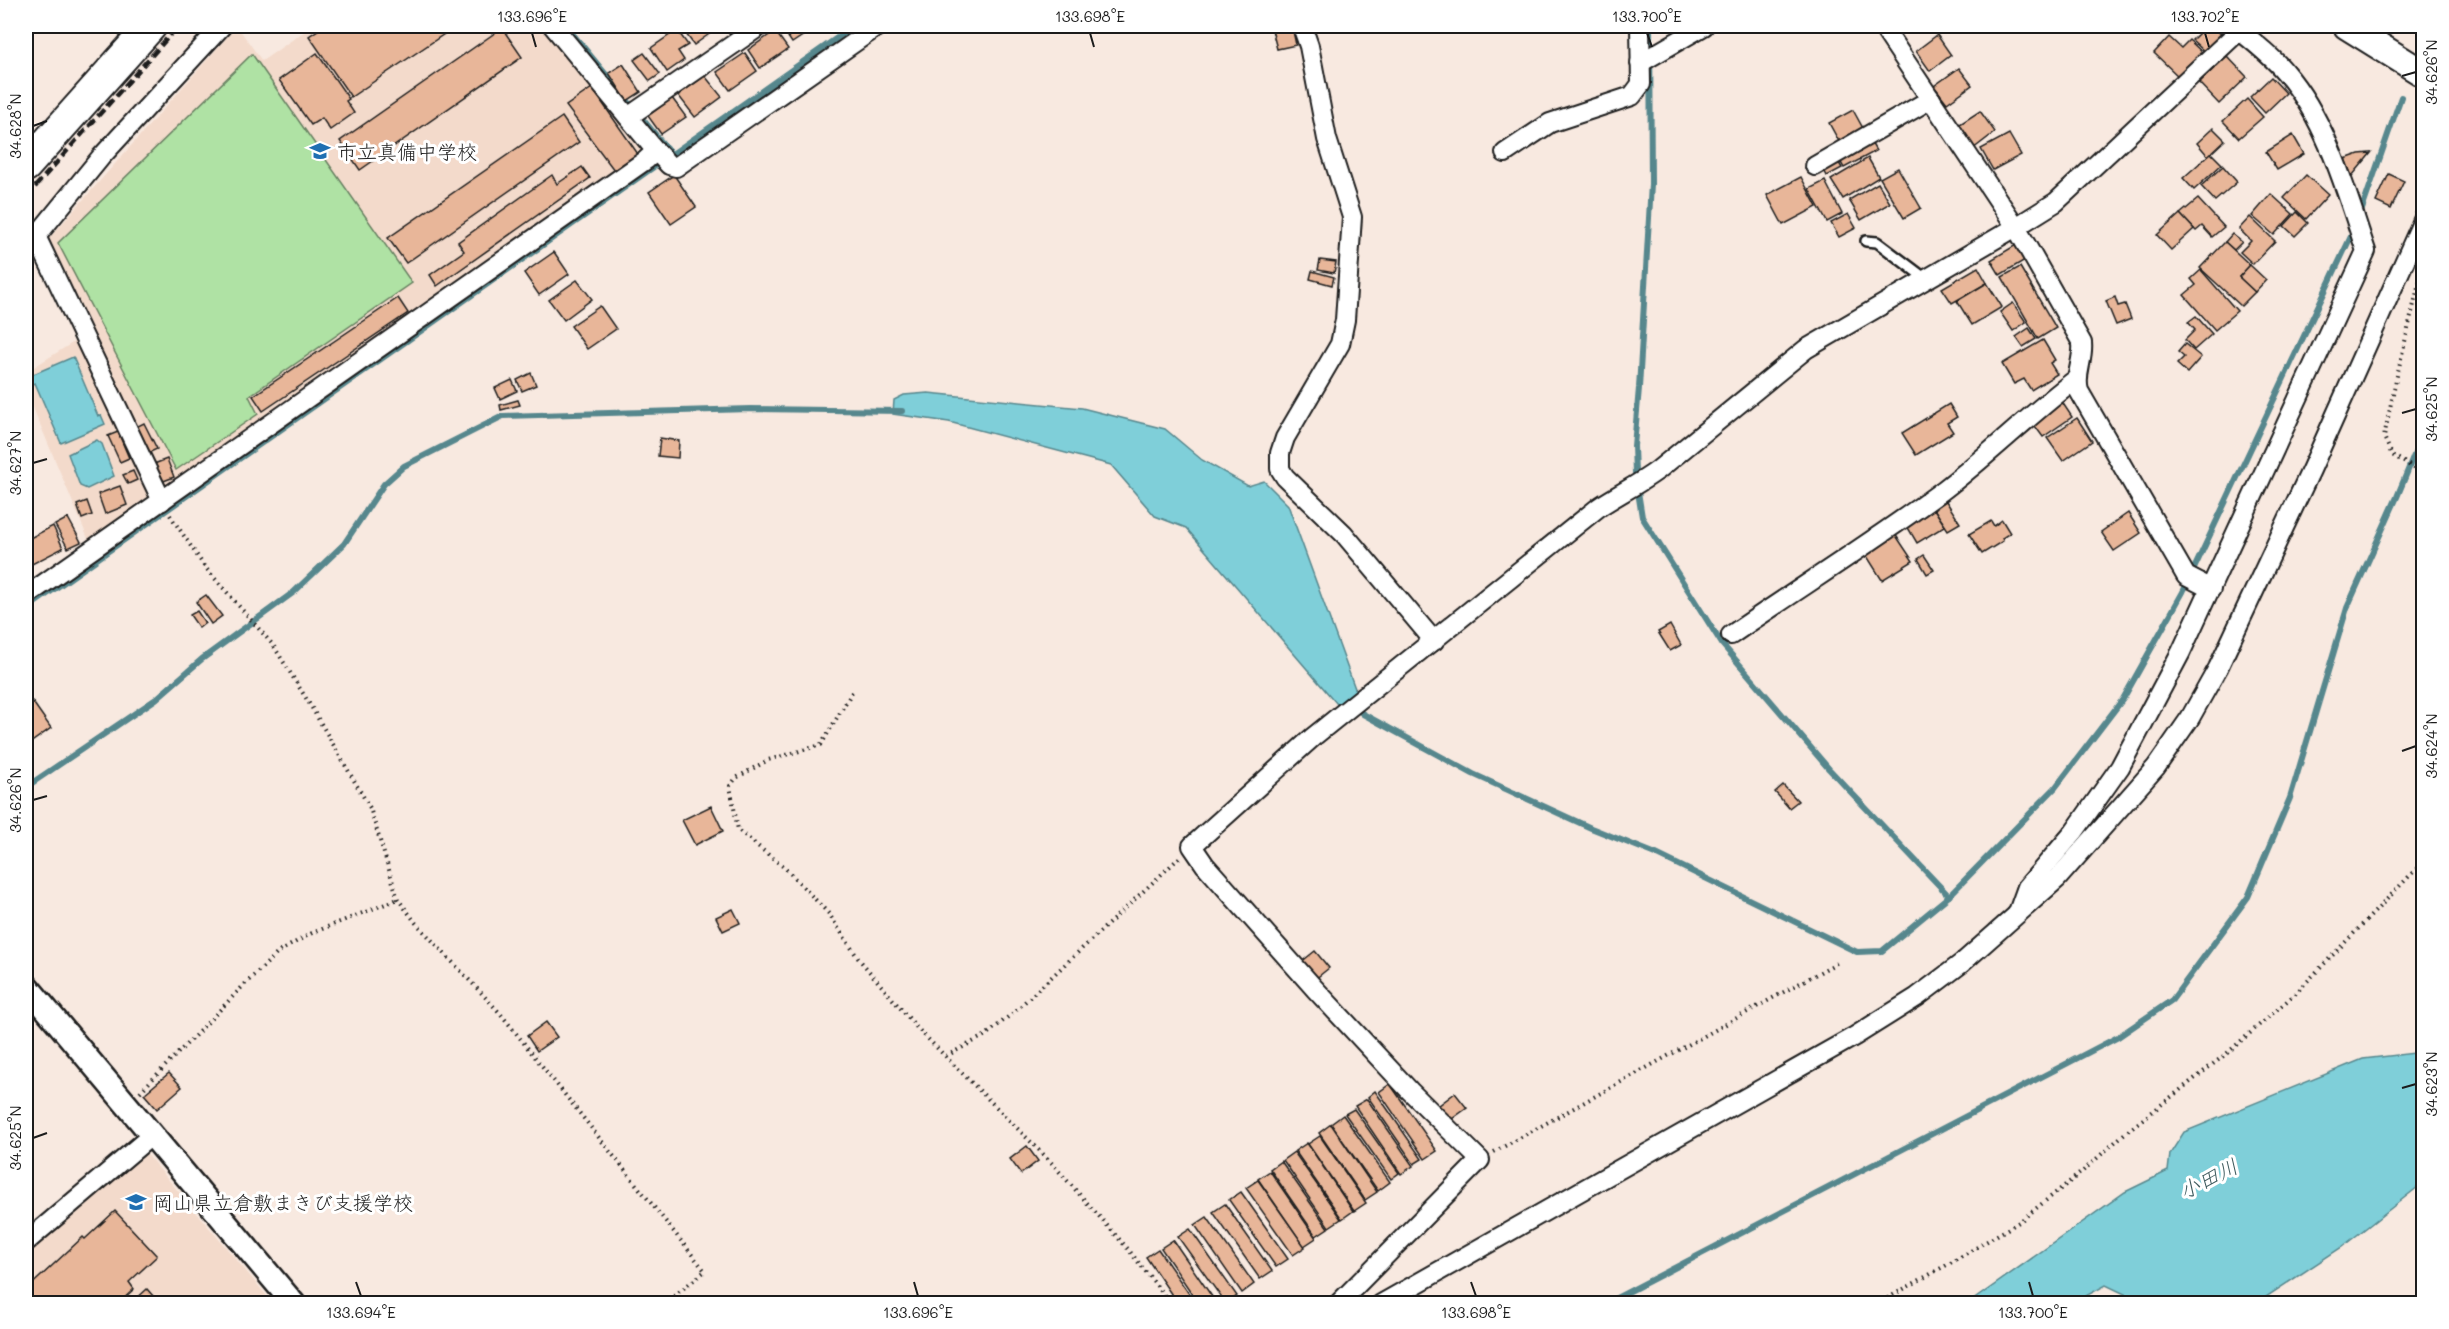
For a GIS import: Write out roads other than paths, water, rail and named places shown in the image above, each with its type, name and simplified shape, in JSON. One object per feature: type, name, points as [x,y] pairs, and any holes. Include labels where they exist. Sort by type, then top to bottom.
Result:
[{"type":"highway","points":[[26,166],[146,28]]},
{"type":"main road","points":[[2347,26],[2424,74]]},
{"type":"street","points":[[166,509],[31,243],[101,157],[222,26]]},
{"type":"street","points":[[553,26],[633,113],[661,157],[676,167],[878,26]]},
{"type":"street","points":[[633,113],[760,26]]},
{"type":"street","points":[[1302,26],[1309,46],[1327,139],[1352,217],[1345,320],[1340,344],[1285,438],[1280,453],[1280,469],[1296,488],[1344,534],[1434,641]]},
{"type":"street","points":[[1505,153],[1550,123],[1632,96],[1641,84],[1640,26]]},
{"type":"street","points":[[1640,63],[1704,26]]},
{"type":"street","points":[[1731,635],[1942,491],[2075,380],[2083,355],[2082,343],[2016,227],[1882,26]]},
{"type":"street","points":[[1338,1304],[1480,1160],[1315,989],[1205,865],[1192,846],[1345,710],[1599,507],[1658,470],[1806,349],[2056,202],[2237,28],[2284,70],[2306,100],[2330,151],[2366,251],[2199,583],[2120,767],[2074,832],[2027,887],[2018,914]]},
{"type":"street","points":[[1815,166],[1931,99]]},
{"type":"street","points":[[26,596],[166,509],[661,157]]},
{"type":"street","points":[[1381,1304],[1855,1036],[1917,997],[1962,963],[2057,879],[2156,767],[2190,718],[2218,668],[2306,481],[2424,218]]},
{"type":"street","points":[[2075,380],[2079,391],[2199,583]]},
{"type":"street","points":[[26,985],[294,1304]]},
{"type":"street","points":[[26,1242],[152,1136]]},
{"type":"lane","points":[[1866,241],[1877,242],[1926,279]]},
{"type":"water","points":[[73,357],[98,416],[101,415],[105,424],[61,443],[35,383],[32,384],[29,376]]},
{"type":"water","points":[[928,393],[1082,408],[1165,429],[1202,460],[1248,486],[1264,481],[1288,505],[1357,694],[1345,703],[1337,704],[1186,528],[1155,516],[1111,465],[949,422],[893,414],[894,400],[904,395]]},
{"type":"water","points":[[97,440],[102,444],[114,476],[87,489],[80,486],[68,454]]},
{"type":"water","name":"小田川","points":[[2423,1052],[2423,1183],[2342,1247],[2257,1303],[2129,1303],[2129,1296],[2106,1285],[2073,1303],[1969,1303],[2125,1192],[2168,1171],[2170,1154],[2184,1132],[2363,1059]]},
{"type":"waterway","points":[[566,26],[672,155]]},
{"type":"waterway","points":[[26,609],[854,26]]},
{"type":"waterway","points":[[1650,26],[1651,184],[1634,446],[1635,473],[1642,517],[1722,644],[1829,769],[1949,896]]},
{"type":"waterway","points":[[2359,218],[2401,97]]},
{"type":"waterway","points":[[1355,707],[1363,714],[1473,774],[1591,828],[1656,854],[1857,952],[1882,951],[1949,896],[2055,788],[2123,699],[2183,592],[2354,230]]},
{"type":"waterway","points":[[26,787],[156,699],[202,659],[294,592],[344,544],[384,484],[404,466],[503,416],[750,409],[902,411]]},
{"type":"waterway","points":[[1605,1304],[2118,1037],[2172,1000],[2248,897],[2290,798],[2347,608],[2424,431]]},
{"type":"railway","points":[[26,197],[178,26]]},
{"type":"place","name":"市立真備中学校","points":[[320,151]]},
{"type":"place","name":"岡山県立倉敷まきび支援学校","points":[[136,1202]]}]
